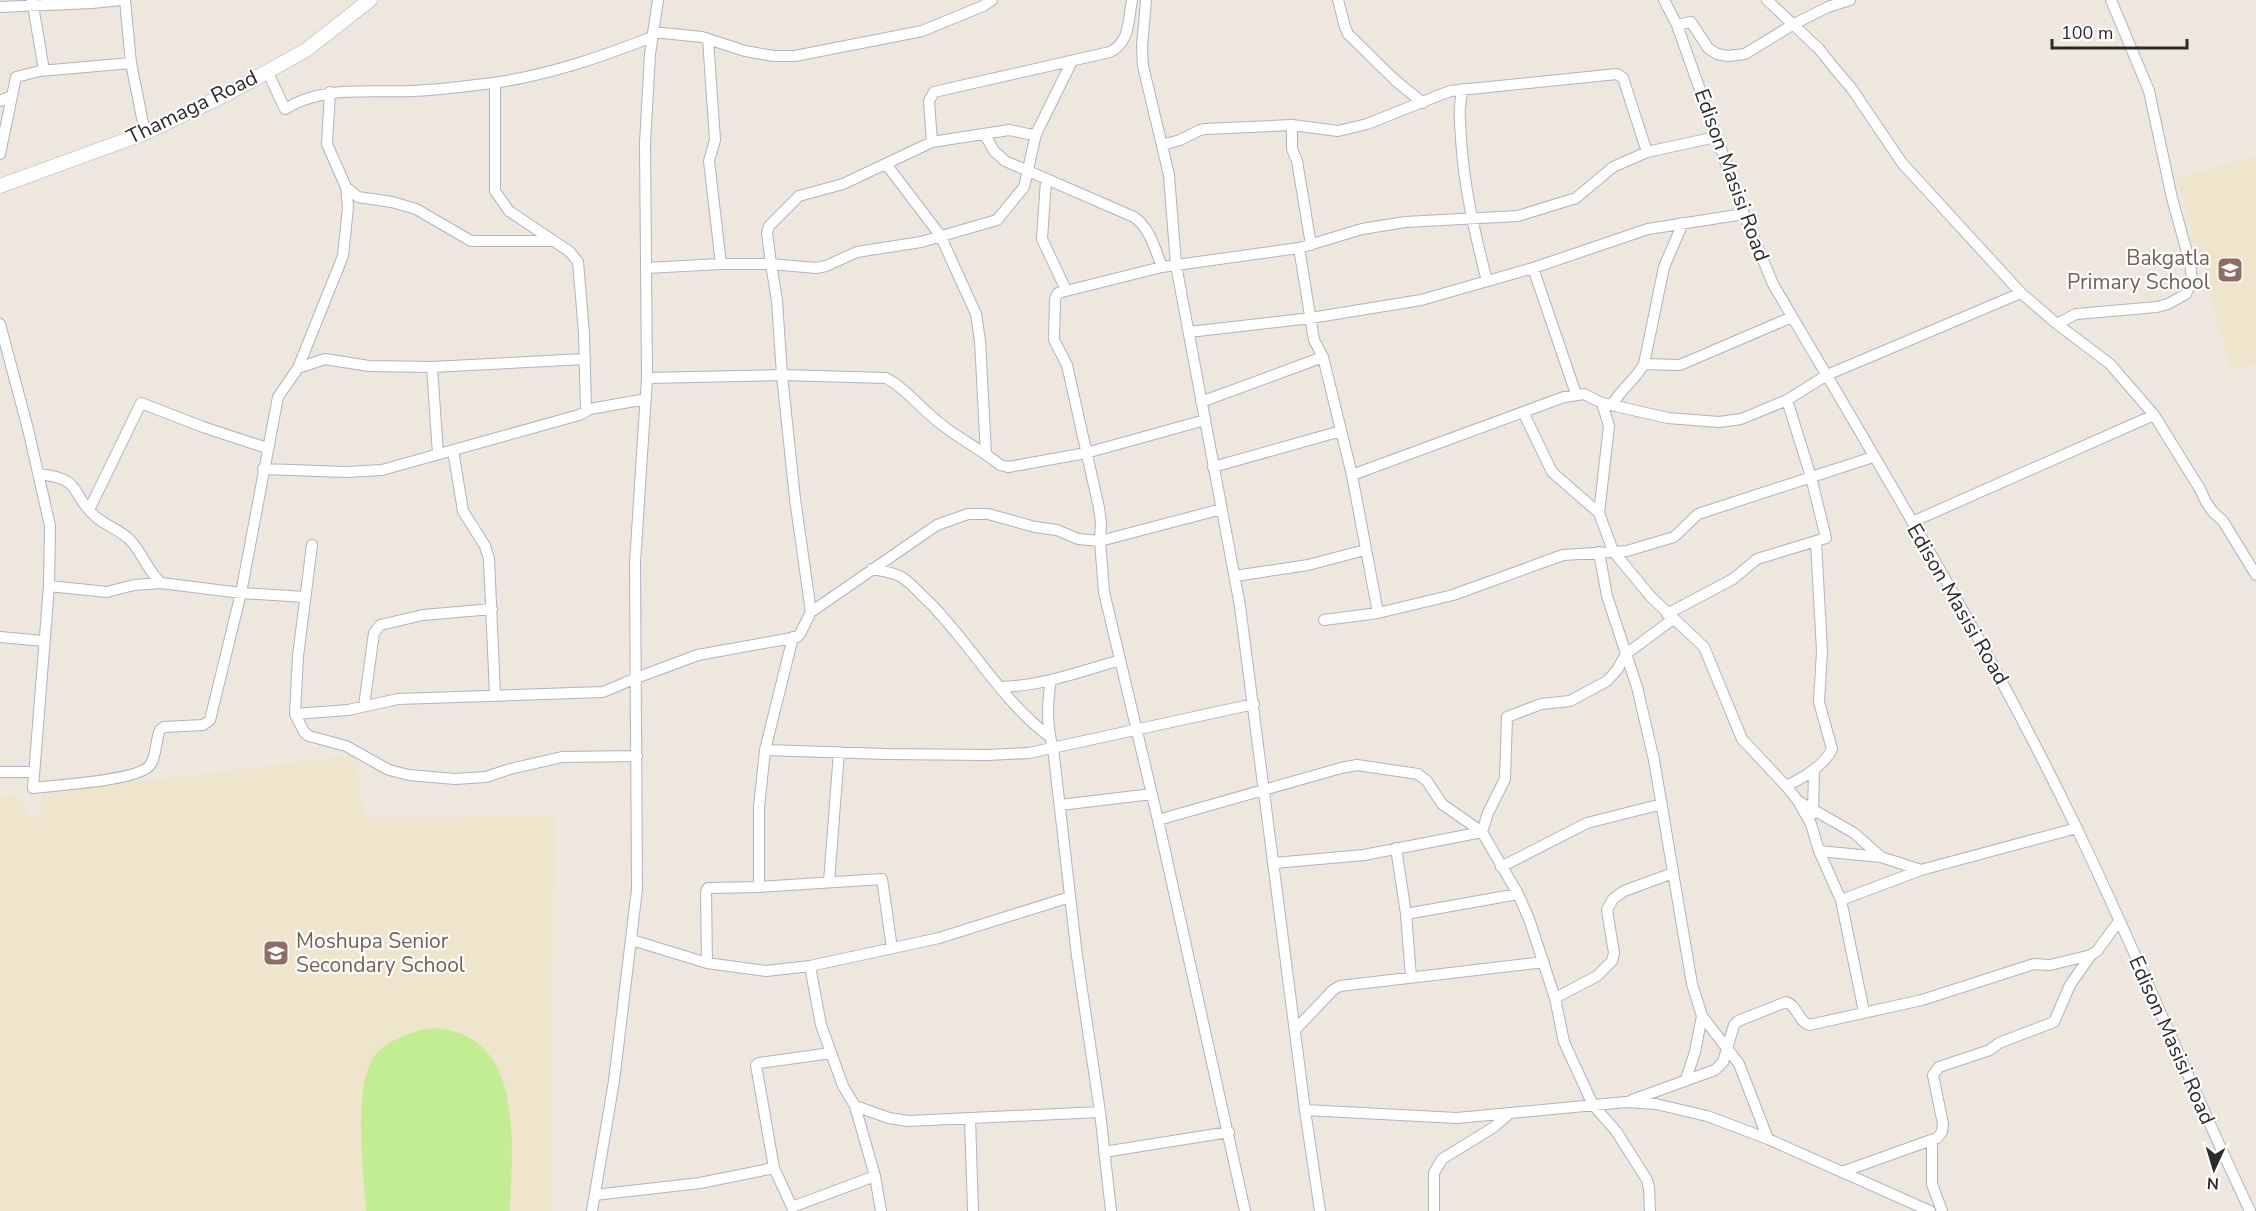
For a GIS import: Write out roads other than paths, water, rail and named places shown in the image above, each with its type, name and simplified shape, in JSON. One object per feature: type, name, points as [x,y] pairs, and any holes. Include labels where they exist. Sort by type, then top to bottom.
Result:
[{"type":"main road","name":"Thamaga Road","points":[[0,186],[145,133],[227,94],[306,50],[369,0]]},
{"type":"street","points":[[0,6],[32,2],[92,3],[123,0],[130,63],[145,133]]},
{"type":"street","points":[[592,1211],[614,1081],[638,879],[635,563],[647,378],[645,142],[658,0]]},
{"type":"street","points":[[267,71],[285,109],[330,92],[412,91],[495,82],[555,72],[653,35],[708,39],[745,51],[795,57],[922,31],[983,6],[992,0]]},
{"type":"street","points":[[932,142],[929,101],[934,92],[1110,52],[1120,47],[1125,40],[1132,0]]},
{"type":"street","points":[[1146,0],[1142,47],[1143,66],[1169,175],[1176,265],[1235,576],[1254,704],[1305,1110],[1320,1211]]},
{"type":"street","points":[[1338,0],[1344,27],[1348,34],[1395,81],[1423,103]]},
{"type":"street","name":"Edison Masisi Road","points":[[1664,0],[1677,25],[1744,214],[1773,284],[2016,706],[2077,828],[2205,1116],[2250,1211]]},
{"type":"street","points":[[1767,0],[1819,50],[1852,89],[1902,164],[2021,293],[2110,364],[2154,415],[2206,502],[2223,520],[2256,575]]},
{"type":"street","points":[[1677,25],[1691,22],[1708,48],[1717,54],[1728,56],[1744,54],[1794,24],[1828,7],[1850,0]]},
{"type":"street","points":[[2057,324],[2076,314],[2168,304],[2186,294],[2192,280],[2190,263],[2170,188],[2149,91],[2111,0]]},
{"type":"street","points":[[32,2],[44,70]]},
{"type":"street","points":[[708,39],[716,140],[709,161],[721,264]]},
{"type":"street","points":[[646,268],[721,264],[771,264],[816,268],[857,252],[921,242],[997,220],[1002,217],[1024,187],[1036,134],[1072,61]]},
{"type":"street","points":[[0,154],[16,77],[44,70],[130,63]]},
{"type":"street","points":[[1162,145],[1205,129],[1292,124],[1338,131],[1367,124],[1450,91],[1617,74],[1623,78],[1647,152]]},
{"type":"street","points":[[495,82],[495,191],[509,211],[570,252],[578,262],[586,410]]},
{"type":"street","points":[[1463,89],[1459,106],[1470,219],[1487,281]]},
{"type":"street","points":[[0,324],[39,474],[50,526],[49,586],[33,788],[140,774],[152,763],[160,730],[164,727],[203,725],[210,720],[241,593],[279,393],[298,368],[343,256],[348,222],[346,188],[327,144],[330,92]]},
{"type":"street","points":[[0,101],[11,96]]},
{"type":"street","points":[[1292,124],[1292,149],[1297,161],[1311,245]]},
{"type":"street","points":[[811,612],[795,499],[777,301],[767,234],[769,226],[799,196],[843,184],[932,142],[1009,130],[1036,134]]},
{"type":"street","points":[[985,135],[994,151],[1028,173],[1134,217],[1141,222],[1146,228],[1162,267]]},
{"type":"street","points":[[1245,1211],[1158,820],[1104,592],[1100,541],[1101,515],[1067,365],[1053,334],[1056,295],[1066,290],[1162,267],[1299,248],[1362,229],[1405,222],[1518,216],[1576,198],[1613,167],[1647,152],[1716,137]]},
{"type":"street","points":[[886,164],[940,235],[976,314],[979,327],[986,454]]},
{"type":"street","points":[[1046,180],[1042,239],[1066,290]]},
{"type":"street","points":[[346,188],[358,197],[392,202],[416,209],[471,241],[555,242]]},
{"type":"street","points":[[1189,332],[1311,318],[1421,300],[1533,268],[1648,229],[1744,214]]},
{"type":"street","points":[[1607,404],[1638,374],[1644,364],[1664,267],[1683,223]]},
{"type":"street","points":[[1299,248],[1314,340],[1323,357],[1352,475],[1378,613]]},
{"type":"street","points":[[1533,268],[1576,394]]},
{"type":"street","points":[[1352,475],[1576,394],[1584,394],[1607,404],[1668,418],[1719,422],[1741,419],[1787,400],[1827,375],[2021,293]]},
{"type":"street","points":[[1644,364],[1680,365],[1792,317]]},
{"type":"street","points":[[0,355],[6,344]]},
{"type":"street","points":[[1201,402],[1323,357]]},
{"type":"street","points":[[298,368],[325,359],[369,366],[432,367],[585,359]]},
{"type":"street","points":[[432,367],[438,454]]},
{"type":"street","points":[[647,378],[782,375],[886,378],[896,383],[915,403],[942,425],[1000,465],[1016,468],[1086,453],[1204,420]]},
{"type":"street","points":[[263,469],[370,472],[579,415],[586,410],[646,399]]},
{"type":"street","points":[[1482,832],[1488,813],[1505,779],[1507,717],[1541,704],[1570,701],[1606,681],[1617,670],[1626,654],[1670,616],[1733,579],[1757,559],[1824,540],[1827,535],[1787,400]]},
{"type":"street","points":[[89,510],[141,403],[267,448]]},
{"type":"street","points":[[1607,404],[1609,426],[1599,513],[1613,551],[1670,616],[1704,647],[1742,739],[1786,786],[1811,824],[1819,851],[1840,900],[1864,1012]]},
{"type":"street","points":[[1523,412],[1552,472],[1599,513]]},
{"type":"street","points":[[1912,522],[2154,415]]},
{"type":"street","points":[[1213,467],[1341,431]]},
{"type":"street","points":[[453,450],[464,511],[485,546],[489,559],[495,695]]},
{"type":"street","points":[[1324,620],[1378,613],[1453,595],[1563,555],[1627,550],[1674,537],[1698,514],[1873,457]]},
{"type":"street","points":[[39,474],[60,477],[68,481],[89,510],[131,540],[151,574],[161,583]]},
{"type":"street","points":[[294,714],[348,710],[398,699],[603,692],[698,655],[793,637],[800,634],[811,612],[872,569],[937,525],[968,514],[979,512],[1035,527],[1057,530],[1078,539],[1100,541],[1222,509]]},
{"type":"street","points":[[1786,786],[1814,769],[1830,754],[1832,749],[1820,702],[1822,651],[1816,542]]},
{"type":"street","points":[[312,545],[298,656],[294,714],[304,732],[309,736],[346,746],[389,771],[455,779],[486,777],[562,757],[637,756]]},
{"type":"street","points":[[1235,576],[1308,565],[1365,550]]},
{"type":"street","points":[[1599,552],[1607,596],[1637,687],[1654,760],[1692,984],[1702,1016],[1739,1064],[1768,1139]]},
{"type":"street","points":[[872,569],[902,577],[918,592],[953,628],[1011,702],[1051,743]]},
{"type":"street","points":[[49,586],[107,592],[134,585],[161,583],[241,593],[305,597]]},
{"type":"street","points":[[364,706],[374,633],[380,625],[423,615],[492,609]]},
{"type":"street","points":[[0,637],[44,641]]},
{"type":"street","points":[[759,887],[759,807],[765,750],[793,637]]},
{"type":"street","points":[[1000,687],[1021,686],[1051,680],[1120,660]]},
{"type":"street","points":[[1051,680],[1048,700],[1051,743],[1111,1211]]},
{"type":"street","points":[[765,750],[987,755],[1029,753],[1051,743],[1137,730],[1254,704]]},
{"type":"street","points":[[829,882],[839,752]]},
{"type":"street","points":[[1158,820],[1327,771],[1357,765],[1418,774],[1427,781],[1442,804],[1482,832],[1518,894],[1544,962],[1555,998],[1564,1042],[1593,1105],[1616,1131],[1647,1180],[1650,1211]]},
{"type":"street","points":[[1811,824],[1814,769]]},
{"type":"street","points":[[0,772],[33,772]]},
{"type":"street","points":[[1060,806],[1152,794]]},
{"type":"street","points":[[1798,801],[1854,833],[1881,857]]},
{"type":"street","points":[[1501,867],[1587,823],[1662,804]]},
{"type":"street","points":[[1840,900],[1921,870],[2077,828]]},
{"type":"street","points":[[1274,863],[1364,855],[1482,832]]},
{"type":"street","points":[[1396,848],[1406,914],[1411,977]]},
{"type":"street","points":[[1819,851],[1881,857],[1921,870]]},
{"type":"street","points":[[1555,998],[1596,976],[1612,961],[1614,953],[1607,910],[1613,899],[1624,891],[1673,873]]},
{"type":"street","points":[[707,963],[706,892],[708,888],[882,879],[891,948]]},
{"type":"street","points":[[1406,914],[1518,894]]},
{"type":"street","points":[[632,940],[707,963],[766,971],[810,966],[939,938],[1070,897]]},
{"type":"street","points":[[1626,1102],[1715,1070],[1723,1062],[1732,1031],[1738,1021],[1786,1002],[1791,1004],[1804,1024],[1809,1025],[1922,1000],[2034,964],[2050,965],[2091,955],[2097,951],[2119,921]]},
{"type":"street","points":[[1842,1172],[1932,1140],[1942,1132],[1943,1124],[1934,1080],[1936,1071],[1940,1067],[1990,1050],[1999,1044],[2054,1022],[2070,986],[2091,955]]},
{"type":"street","points":[[1295,1030],[1333,990],[1340,986],[1544,962]]},
{"type":"street","points":[[810,966],[821,1025],[843,1086],[855,1106],[881,1211]]},
{"type":"street","points":[[1686,1079],[1695,1052],[1702,1016]]},
{"type":"street","points":[[831,1053],[756,1065],[774,1168],[792,1207],[874,1176]]},
{"type":"street","points":[[1305,1110],[1457,1118],[1626,1102],[1656,1104],[1707,1116],[1768,1139],[1930,1211]]},
{"type":"street","points":[[855,1106],[889,1118],[908,1120],[1100,1112]]},
{"type":"street","points":[[1434,1211],[1434,1173],[1442,1159],[1494,1127],[1510,1113]]},
{"type":"street","points":[[970,1118],[973,1211]]},
{"type":"street","points":[[1104,1152],[1229,1132]]},
{"type":"street","points":[[1932,1140],[1932,1184],[1941,1211]]},
{"type":"street","points":[[595,1195],[700,1183],[774,1168]]},
{"type":"place","name":"Bakgatla Primary School","points":[[2230,270]]},
{"type":"place","name":"Moshupa Senior Secondary School","points":[[276,953]]}]
